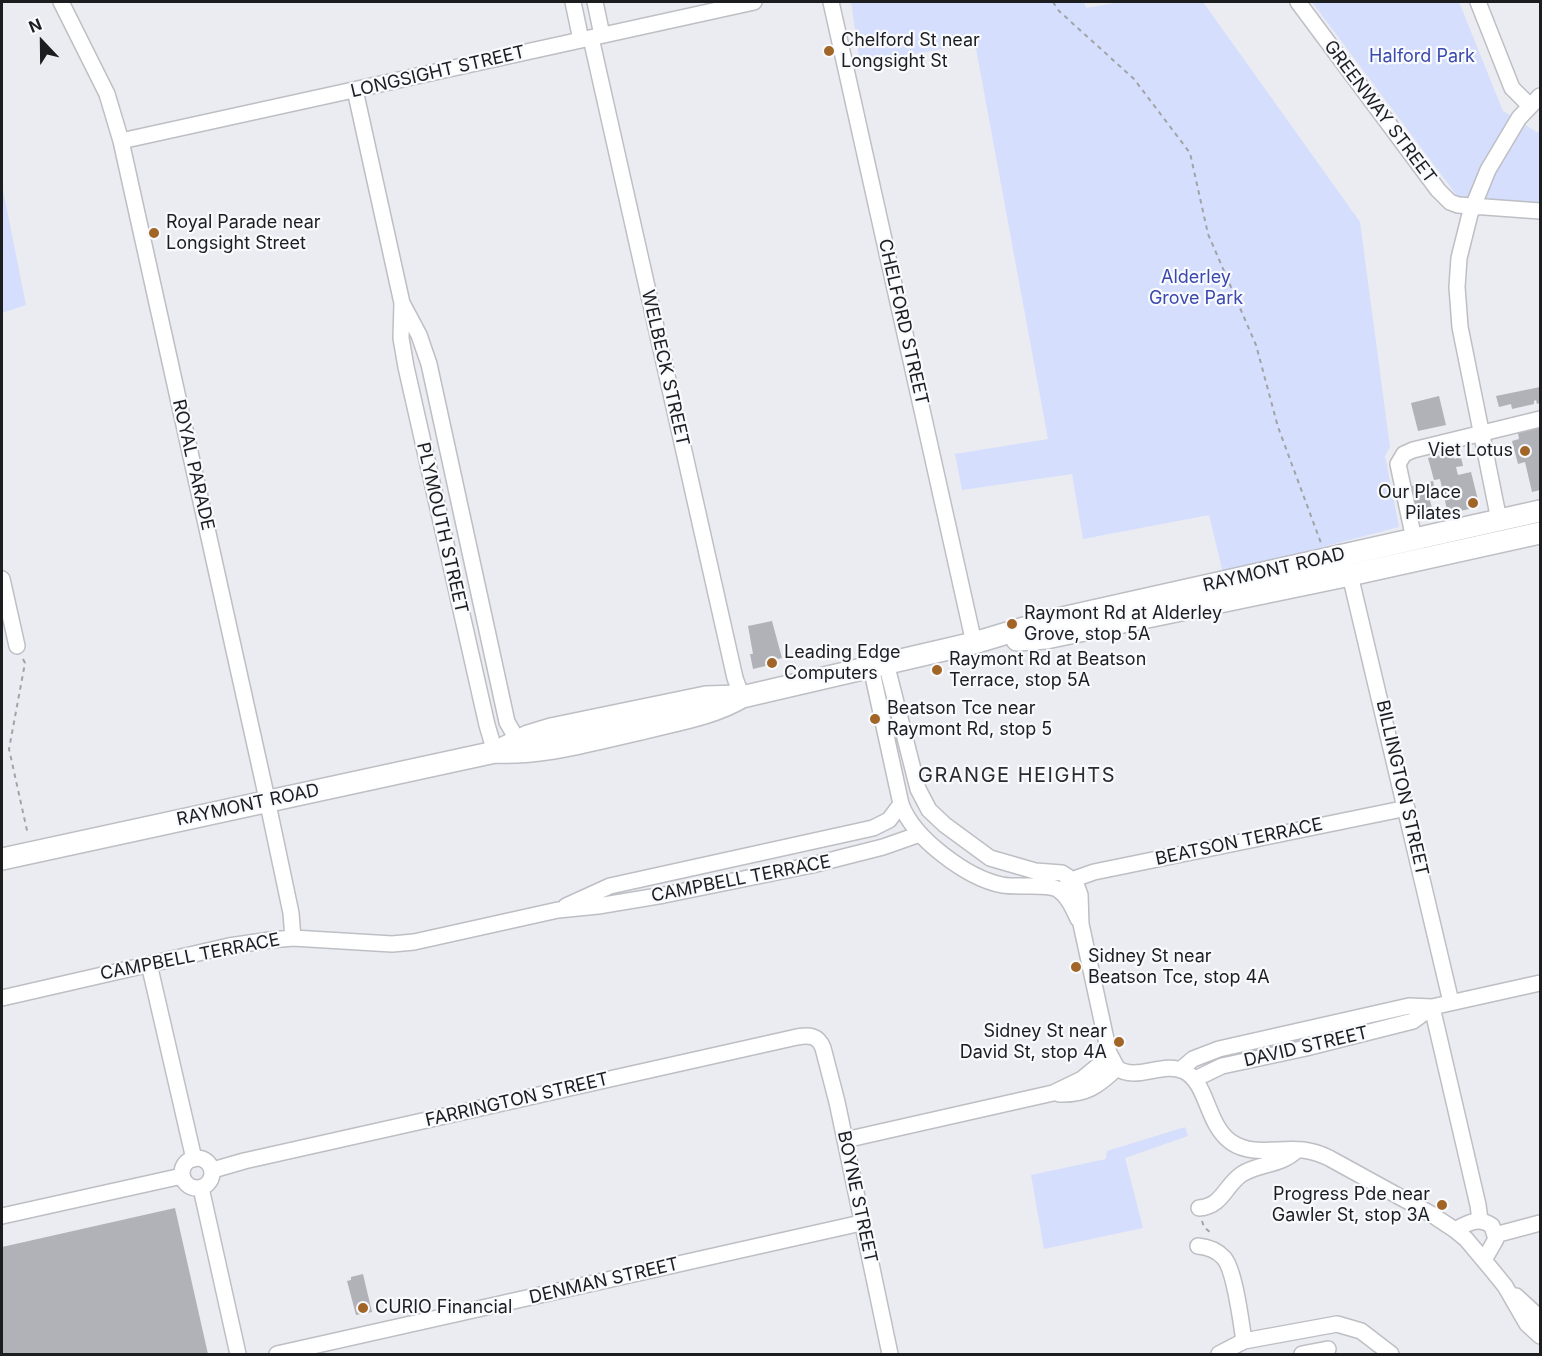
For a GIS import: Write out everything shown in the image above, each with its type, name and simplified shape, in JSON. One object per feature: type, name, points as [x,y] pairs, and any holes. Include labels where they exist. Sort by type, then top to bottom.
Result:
[{"type":"main road","name":"RAYMONT ROAD","points":[[1348,565],[1414,539],[1540,511]]},
{"type":"main road","name":"RAYMONT ROAD","points":[[495,752],[526,753],[567,746],[711,712],[742,697],[974,643],[1044,622],[1348,565],[1540,533]]},
{"type":"main road","name":"RAYMONT ROAD","points":[[2,859],[495,752],[551,729],[706,697],[742,697]]},
{"type":"street","name":"ROYAL PARADE","points":[[61,2],[107,94],[121,141],[267,801],[291,913],[293,938]]},
{"type":"street","name":"WELBECK STREET","points":[[573,2],[591,38],[735,678],[742,697]]},
{"type":"street","name":"WELBECK STREET","points":[[591,38],[595,2]]},
{"type":"street","name":"LONGSIGHT STREET","points":[[121,141],[754,2]]},
{"type":"street","name":"CHELFORD STREET","points":[[831,2],[974,643]]},
{"type":"street","name":"GREENWAY STREET","points":[[1298,2],[1438,190],[1455,205],[1540,211]]},
{"type":"street","points":[[1478,2],[1512,88],[1535,100],[1512,128],[1494,157],[1472,206],[1460,250],[1457,299],[1461,338],[1499,520]]},
{"type":"street","name":"PLYMOUTH STREET","points":[[355,90],[402,303],[428,358],[507,722],[518,741]]},
{"type":"street","name":"PLYMOUTH STREET","points":[[402,303],[401,338],[406,367],[495,752]]},
{"type":"street","points":[[1414,539],[1399,466],[1402,456],[1411,450],[1540,419]]},
{"type":"street","name":"BILLINGTON STREET","points":[[1348,565],[1407,807],[1451,1002]]},
{"type":"street","points":[[2,579],[17,646]]},
{"type":"street","points":[[879,665],[908,748],[922,800],[945,825],[990,858],[1035,871],[1062,873],[1072,881],[1080,895],[1081,924],[1114,1062],[1131,1073],[1161,1069],[1180,1070],[1195,1079],[1214,1123],[1234,1144],[1259,1151],[1312,1152],[1329,1158],[1431,1214],[1455,1230],[1505,1286],[1540,1318]]},
{"type":"street","points":[[879,665],[891,751],[901,804],[908,820],[920,834],[955,862],[988,880],[1017,887],[1051,887],[1059,891],[1070,903],[1081,924]]},
{"type":"street","points":[[891,751],[908,748]]},
{"type":"street","name":"CAMPBELL TERRACE","points":[[558,910],[610,886],[870,829],[886,822],[901,804]]},
{"type":"street","name":"BEATSON TERRACE","points":[[1059,891],[1072,881],[1094,872],[1407,807]]},
{"type":"street","points":[[870,829],[879,848]]},
{"type":"street","name":"CAMPBELL TERRACE","points":[[2,998],[229,946],[293,938],[382,944],[407,943],[558,910],[664,895],[812,865],[879,848],[920,834]]},
{"type":"street","points":[[149,964],[194,1159]]},
{"type":"street","name":"DAVID STREET","points":[[1180,1070],[1193,1059],[1219,1049],[1409,1006],[1431,1007],[1540,983]]},
{"type":"street","points":[[1431,1007],[1478,1202],[1480,1220]]},
{"type":"street","name":"DAVID STREET","points":[[1195,1079],[1222,1066],[1413,1021],[1431,1007]]},
{"type":"street","name":"FARRINGTON STREET","points":[[213,1170],[244,1161],[797,1037],[809,1036],[820,1041]]},
{"type":"street","name":"BOYNE STREET","points":[[820,1041],[837,1102],[890,1354]]},
{"type":"street","points":[[845,1140],[1053,1094],[1082,1092],[1099,1084],[1114,1062]]},
{"type":"street","points":[[1199,1208],[1216,1203],[1244,1173],[1278,1162],[1297,1150]]},
{"type":"street","points":[[194,1159],[205,1160],[213,1170],[211,1182],[201,1188],[189,1186],[182,1176],[184,1165],[194,1159]]},
{"type":"street","points":[[2,1216],[182,1176]]},
{"type":"street","points":[[201,1188],[237,1354]]},
{"type":"street","points":[[1455,1230],[1480,1220],[1491,1224],[1495,1235],[1494,1244],[1484,1260]]},
{"type":"street","name":"DENMAN STREET","points":[[277,1354],[861,1223]]},
{"type":"street","points":[[1495,1235],[1540,1223]]},
{"type":"street","points":[[1198,1246],[1214,1250],[1226,1262],[1232,1276],[1244,1341]]},
{"type":"street","points":[[1505,1286],[1527,1324],[1540,1336]]},
{"type":"street","points":[[1219,1354],[1244,1341],[1326,1324],[1341,1324],[1361,1331],[1391,1354]]},
{"type":"street","points":[[1302,1354],[1328,1349]]},
{"type":"path","points":[[1053,2],[1059,11],[1134,79],[1190,153],[1208,234],[1256,345],[1278,427],[1322,547]]},
{"type":"path","points":[[17,646],[25,663],[9,749],[32,852]]},
{"type":"green space","name":"Alderley Grove Park","points":[[851,2],[1084,2],[1086,8],[1121,2],[1203,2],[1360,222],[1390,447],[1385,456],[1399,527],[1223,573],[1209,515],[1083,539],[1072,474],[962,490],[955,454],[1048,439],[975,43],[860,64]]},
{"type":"green space","name":"Halford Park","points":[[1312,2],[1459,2],[1503,111],[1538,133],[1540,130],[1540,203],[1458,197]]},
{"type":"green space","points":[[2,185],[26,305],[2,313]]},
{"type":"green space","points":[[1410,1011],[1411,1015],[1217,1061],[1214,1059]]},
{"type":"green space","points":[[1185,1127],[1188,1136],[1125,1158],[1143,1228],[1044,1249],[1031,1175],[1106,1159],[1107,1151]]},
{"type":"building","points":[[1540,387],[1540,403],[1537,404],[1536,400],[1534,404],[1512,409],[1511,404],[1499,407],[1496,396]]},
{"type":"building","points":[[1439,396],[1446,425],[1418,431],[1411,403]]},
{"type":"building","points":[[1540,423],[1540,490],[1532,492],[1525,462],[1518,464],[1512,441],[1519,439],[1517,428]]},
{"type":"building","points":[[1453,452],[1454,459],[1461,457],[1463,466],[1456,467],[1458,475],[1471,472],[1478,500],[1473,508],[1448,514],[1440,479],[1434,480],[1428,458]]},
{"type":"building","points":[[1433,481],[1435,489],[1427,490],[1432,508],[1414,513],[1408,487]]},
{"type":"building","points":[[772,621],[782,658],[773,660],[774,664],[753,669],[748,626]]},
{"type":"building","points":[[175,1208],[208,1354],[2,1354],[2,1247]]},
{"type":"building","points":[[363,1274],[372,1312],[356,1315],[347,1281],[351,1280],[351,1277]]},
{"type":"place","name":"Chelford St near Longsight St","points":[[829,51]]},
{"type":"place","name":"Royal Parade near Longsight Street","points":[[154,233]]},
{"type":"place","name":"Viet Lotus","points":[[1525,451]]},
{"type":"place","name":"Our Place Pilates","points":[[1473,503]]},
{"type":"place","name":"Raymont Rd at Alderley Grove, stop 5A","points":[[1012,624]]},
{"type":"place","name":"Leading Edge Computers","points":[[772,663]]},
{"type":"place","name":"Raymont Rd at Beatson Terrace, stop 5A","points":[[937,670]]},
{"type":"place","name":"Beatson Tce near Raymont Rd, stop 5","points":[[875,719]]},
{"type":"place","name":"Sidney St near Beatson Tce, stop 4A","points":[[1076,967]]},
{"type":"place","name":"Sidney St near David St, stop 4A","points":[[1119,1042]]},
{"type":"place","name":"Progress Pde near Gawler St, stop 3A","points":[[1442,1205]]},
{"type":"place","name":"CURIO Financial","points":[[363,1308]]},
{"type":"district","name":"GRANGE HEIGHTS","points":[[1017,776]]}]
